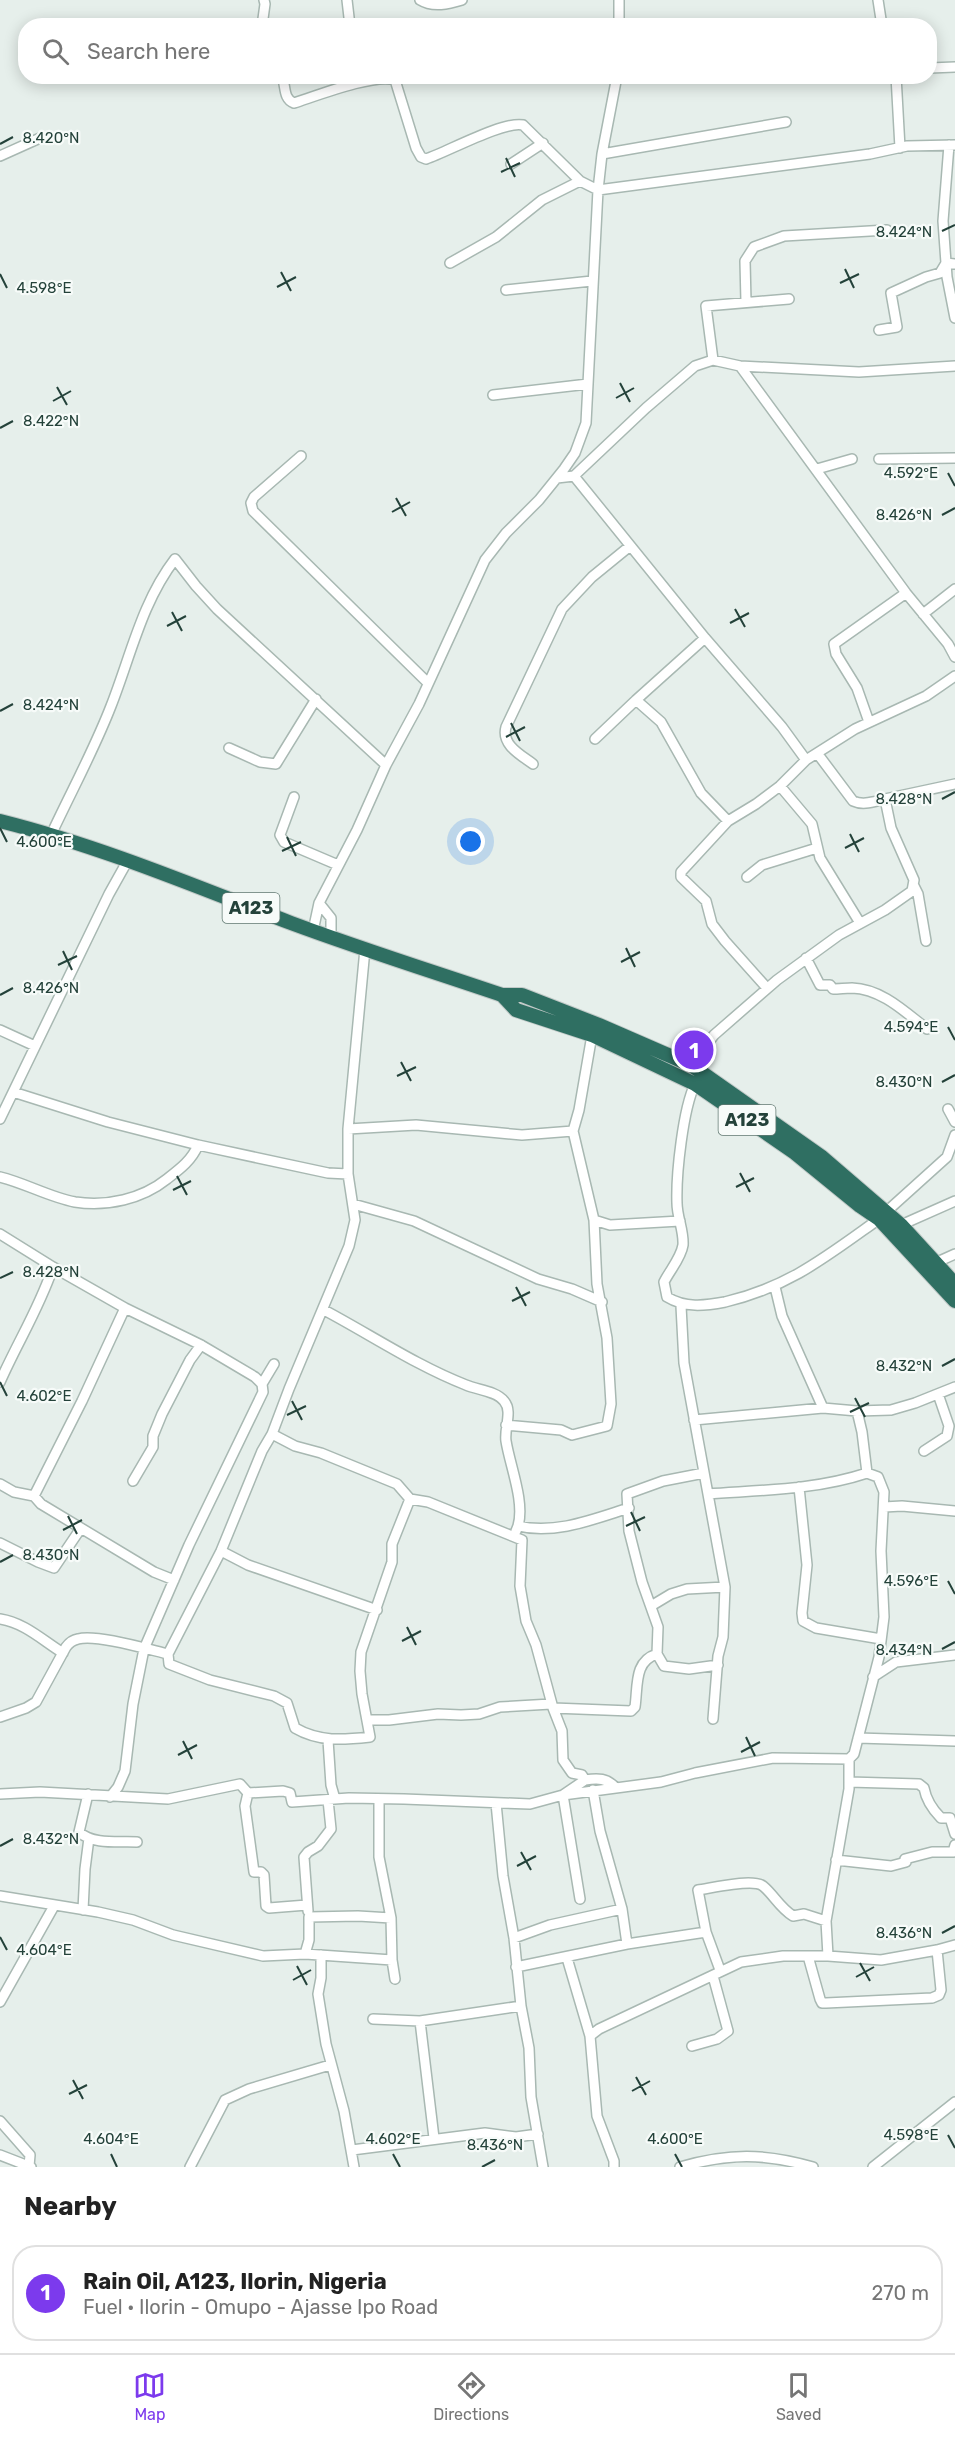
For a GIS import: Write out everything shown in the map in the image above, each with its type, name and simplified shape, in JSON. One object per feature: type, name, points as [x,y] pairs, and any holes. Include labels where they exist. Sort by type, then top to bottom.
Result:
[{"type":"highway","name":"A123","points":[[0,821],[128,860],[331,938],[502,995],[522,995],[691,1065],[803,1143],[883,1215],[955,1301]]},
{"type":"highway","name":"A123","points":[[502,995],[516,1010],[592,1035],[695,1084],[795,1153],[860,1206],[901,1225],[955,1284]]},
{"type":"street","points":[[263,18],[266,4],[264,0]]},
{"type":"street","points":[[347,0],[349,18]]},
{"type":"street","points":[[420,0],[424,3],[442,5],[462,0]]},
{"type":"street","points":[[619,0],[619,18]]},
{"type":"street","points":[[878,0],[881,18]]},
{"type":"street","points":[[937,68],[955,67]]},
{"type":"street","points":[[284,84],[288,101],[294,103],[348,84]]},
{"type":"street","points":[[396,84],[420,157],[426,159],[515,124],[523,125],[580,181],[598,190],[870,154],[900,148],[952,145],[943,221],[955,318]]},
{"type":"street","points":[[314,931],[319,903],[428,683],[485,561],[506,533],[557,478],[580,442],[586,423],[598,190],[602,154],[615,84]]},
{"type":"street","points":[[896,84],[900,148]]},
{"type":"street","points":[[602,154],[786,122]]},
{"type":"street","points":[[0,156],[40,138]]},
{"type":"street","points":[[511,164],[543,143]]},
{"type":"street","points":[[450,263],[496,237],[542,200],[580,181]]},
{"type":"street","points":[[746,302],[745,261],[754,247],[784,236],[887,230]]},
{"type":"street","points":[[879,330],[897,327],[891,294],[926,277],[940,273],[950,263]]},
{"type":"street","points":[[506,290],[592,281]]},
{"type":"street","points":[[712,360],[706,306],[789,299]]},
{"type":"street","points":[[557,478],[574,476],[637,416],[695,366],[712,360],[740,366],[860,372],[955,366]]},
{"type":"street","points":[[740,366],[906,593],[948,644],[955,657]]},
{"type":"street","points":[[493,395],[588,384]]},
{"type":"street","points":[[301,456],[255,497],[251,504],[253,511],[428,683]]},
{"type":"street","points":[[879,459],[955,458]]},
{"type":"street","points":[[817,469],[852,459]]},
{"type":"street","points":[[574,476],[705,638],[782,727],[806,760]]},
{"type":"street","points":[[533,765],[508,744],[504,734],[506,727],[562,609],[592,577],[630,546]]},
{"type":"street","points":[[51,835],[111,707],[142,619],[157,586],[176,559],[217,609],[386,765]]},
{"type":"street","points":[[923,614],[955,589]]},
{"type":"street","points":[[869,722],[856,688],[836,654],[834,644],[906,593]]},
{"type":"street","points":[[595,739],[705,638]]},
{"type":"street","points":[[767,988],[712,924],[706,902],[680,875],[684,868],[728,821],[780,786],[806,760],[869,722],[926,696],[955,676]]},
{"type":"street","points":[[229,748],[260,762],[276,764],[316,699]]},
{"type":"street","points":[[636,700],[661,722],[701,793],[728,821]]},
{"type":"street","points":[[817,753],[853,801],[859,804],[955,784]]},
{"type":"street","points":[[780,786],[812,824],[820,858],[860,923]]},
{"type":"street","points":[[294,797],[279,835],[285,843],[338,866]]},
{"type":"street","points":[[885,799],[891,828],[914,880],[926,941]]},
{"type":"street","points":[[747,877],[762,865],[817,848]]},
{"type":"street","points":[[0,1119],[109,894],[128,860]]},
{"type":"street","points":[[691,1065],[714,1035],[767,988],[806,957],[885,910],[912,891],[914,886]]},
{"type":"street","points":[[319,903],[331,918],[331,938]]},
{"type":"street","points":[[365,949],[348,1129],[348,1174],[355,1220],[352,1235],[324,1310],[221,1551],[168,1654],[169,1664],[210,1680],[274,1696],[287,1703],[295,1728],[305,1733],[328,1740],[370,1737],[360,1671],[362,1652],[392,1562],[392,1544],[410,1499]]},
{"type":"street","points":[[806,957],[820,985],[830,986],[833,989],[852,988],[874,992],[889,1000],[927,1029]]},
{"type":"street","points":[[0,1030],[35,1047]]},
{"type":"street","points":[[506,1425],[561,1430],[572,1436],[607,1426],[611,1404],[607,1338],[597,1284],[594,1220],[573,1131],[579,1110],[592,1035]]},
{"type":"street","points":[[695,1084],[689,1097],[677,1200],[683,1244],[679,1257],[664,1282],[667,1297],[681,1306],[715,1304],[775,1287],[809,1268],[883,1215],[947,1157],[955,1135]]},
{"type":"street","points":[[13,1092],[108,1122],[198,1145],[328,1173],[348,1174]]},
{"type":"street","points":[[948,1109],[955,1122]]},
{"type":"street","points":[[348,1129],[416,1125],[522,1135],[573,1131]]},
{"type":"street","points":[[0,1177],[74,1202],[118,1202],[143,1193],[165,1180],[194,1155],[198,1145]]},
{"type":"street","points":[[901,1225],[955,1201]]},
{"type":"street","points":[[353,1204],[414,1221],[538,1280],[572,1289],[602,1302]]},
{"type":"street","points":[[594,1220],[610,1225],[680,1221]]},
{"type":"street","points":[[0,1234],[125,1308],[201,1345],[255,1377],[262,1384],[263,1392],[144,1648],[133,1704],[125,1771],[118,1787],[110,1797]]},
{"type":"street","points":[[935,1263],[955,1254]]},
{"type":"street","points":[[0,1382],[45,1292],[53,1267]]},
{"type":"street","points":[[775,1287],[782,1316],[823,1408]]},
{"type":"street","points":[[681,1306],[684,1362],[725,1587],[723,1637],[713,1719]]},
{"type":"street","points":[[34,1496],[82,1401],[125,1308]]},
{"type":"street","points":[[324,1310],[443,1377],[496,1395],[505,1401],[509,1410],[506,1442],[521,1517],[518,1534],[520,1586],[526,1621],[536,1645],[552,1706],[562,1731],[562,1757],[572,1773],[582,1775],[585,1780]]},
{"type":"street","points":[[133,1481],[153,1447],[153,1436],[162,1414],[190,1360],[201,1345]]},
{"type":"street","points":[[262,1384],[274,1364]]},
{"type":"street","points":[[694,1419],[823,1408],[857,1412],[901,1408],[955,1387]]},
{"type":"street","points":[[924,1451],[946,1436],[948,1431],[949,1426],[938,1394]]},
{"type":"street","points":[[857,1412],[867,1473]]},
{"type":"street","points":[[272,1434],[295,1446],[321,1453],[397,1484],[410,1499],[428,1502],[469,1520],[518,1534],[531,1530],[562,1527],[629,1508]]},
{"type":"street","points":[[704,1473],[663,1481],[627,1494],[629,1531],[658,1628],[657,1654],[664,1666],[689,1669],[718,1665]]},
{"type":"street","points":[[708,1494],[799,1487],[849,1479],[867,1473],[878,1477],[884,1492],[880,1551],[884,1617],[879,1657],[854,1754],[849,1759],[849,1782],[843,1825],[826,1921],[828,1956]]},
{"type":"street","points":[[0,1484],[14,1492],[34,1496],[41,1504],[154,1572],[174,1580]]},
{"type":"street","points":[[799,1487],[807,1565],[803,1621],[816,1628],[881,1639]]},
{"type":"street","points":[[884,1508],[902,1506],[955,1511]]},
{"type":"street","points":[[0,1543],[54,1568],[81,1528]]},
{"type":"street","points":[[221,1551],[248,1565],[377,1610]]},
{"type":"street","points":[[651,1606],[671,1594],[687,1589],[725,1587]]},
{"type":"street","points":[[0,1619],[13,1621],[26,1627],[63,1653]]},
{"type":"street","points":[[0,1717],[36,1702],[70,1642],[79,1638],[93,1638],[168,1654]]},
{"type":"street","points":[[367,1720],[389,1720],[438,1714],[461,1716],[479,1714],[500,1707],[552,1706],[631,1711],[635,1707],[640,1665],[647,1657],[657,1654]]},
{"type":"street","points":[[879,1657],[896,1662],[955,1655]]},
{"type":"street","points":[[873,1677],[896,1662]]},
{"type":"street","points":[[858,1738],[955,1741]]},
{"type":"street","points":[[305,1954],[309,1940],[309,1917],[304,1857],[318,1846],[331,1829],[328,1740]]},
{"type":"street","points":[[248,1793],[283,1791],[290,1793],[292,1802],[379,1800],[530,1804],[563,1795],[662,1782],[695,1773],[773,1758],[849,1759]]},
{"type":"street","points":[[563,1795],[585,1780],[598,1778],[610,1781],[616,1788]]},
{"type":"street","points":[[849,1782],[919,1784],[924,1788],[925,1796],[938,1815],[941,1818],[950,1818],[955,1834]]},
{"type":"street","points":[[0,1794],[40,1792],[168,1799],[240,1784],[248,1793]]},
{"type":"street","points":[[593,1790],[600,1831],[622,1909],[627,1944]]},
{"type":"street","points":[[248,1793],[245,1806],[254,1872],[261,1872],[264,1875],[266,1906],[269,1908],[307,1905]]},
{"type":"street","points":[[88,1794],[79,1832],[90,1838],[137,1842]]},
{"type":"street","points":[[563,1795],[580,1899]]},
{"type":"street","points":[[379,1800],[378,1857],[391,1918],[395,1979]]},
{"type":"street","points":[[496,1803],[503,1876],[514,1938],[520,2006],[529,2048],[531,2097],[543,2167]]},
{"type":"street","points":[[83,1910],[85,1869],[90,1838]]},
{"type":"street","points":[[836,1860],[891,1866],[906,1862],[904,1859],[918,1855],[953,1852],[955,1845]]},
{"type":"street","points":[[692,2046],[717,2039],[728,2031],[698,1890],[756,1882],[764,1887],[781,1908],[793,1916],[804,1914],[826,1921]]},
{"type":"street","points":[[0,1896],[133,1920],[173,1935],[263,1956],[305,1954],[392,1959]]},
{"type":"street","points":[[0,2002],[54,1906]]},
{"type":"street","points":[[514,1938],[550,1925],[622,1909]]},
{"type":"street","points":[[309,1917],[391,1918]]},
{"type":"street","points":[[516,1967],[627,1944],[706,1932]]},
{"type":"street","points":[[590,2036],[599,2029],[741,1962],[764,1958],[808,1956],[881,1960],[955,1945]]},
{"type":"street","points":[[808,1956],[820,1999],[826,2003],[932,1998],[939,1995],[941,1990],[937,1950]]},
{"type":"street","points":[[321,1955],[318,1994],[330,2065],[344,2111],[354,2167]]},
{"type":"street","points":[[567,1958],[590,2036],[597,2116],[614,2161],[614,2167]]},
{"type":"street","points":[[373,2019],[420,2021],[520,2006]]},
{"type":"street","points":[[420,2021],[434,2138]]},
{"type":"street","points":[[190,2167],[225,2100],[249,2089],[330,2065]]},
{"type":"street","points":[[873,2167],[955,2102]]},
{"type":"street","points":[[0,2121],[30,2155],[26,2166],[0,2155]]},
{"type":"street","points":[[352,2150],[485,2133],[516,2137],[538,2134]]},
{"type":"street","points":[[680,2167],[713,2158],[734,2156],[781,2160],[813,2167]]},
{"type":"place","name":"Rain Oil, A123, Ilorin, Nigeria","points":[[694,1050]]}]
